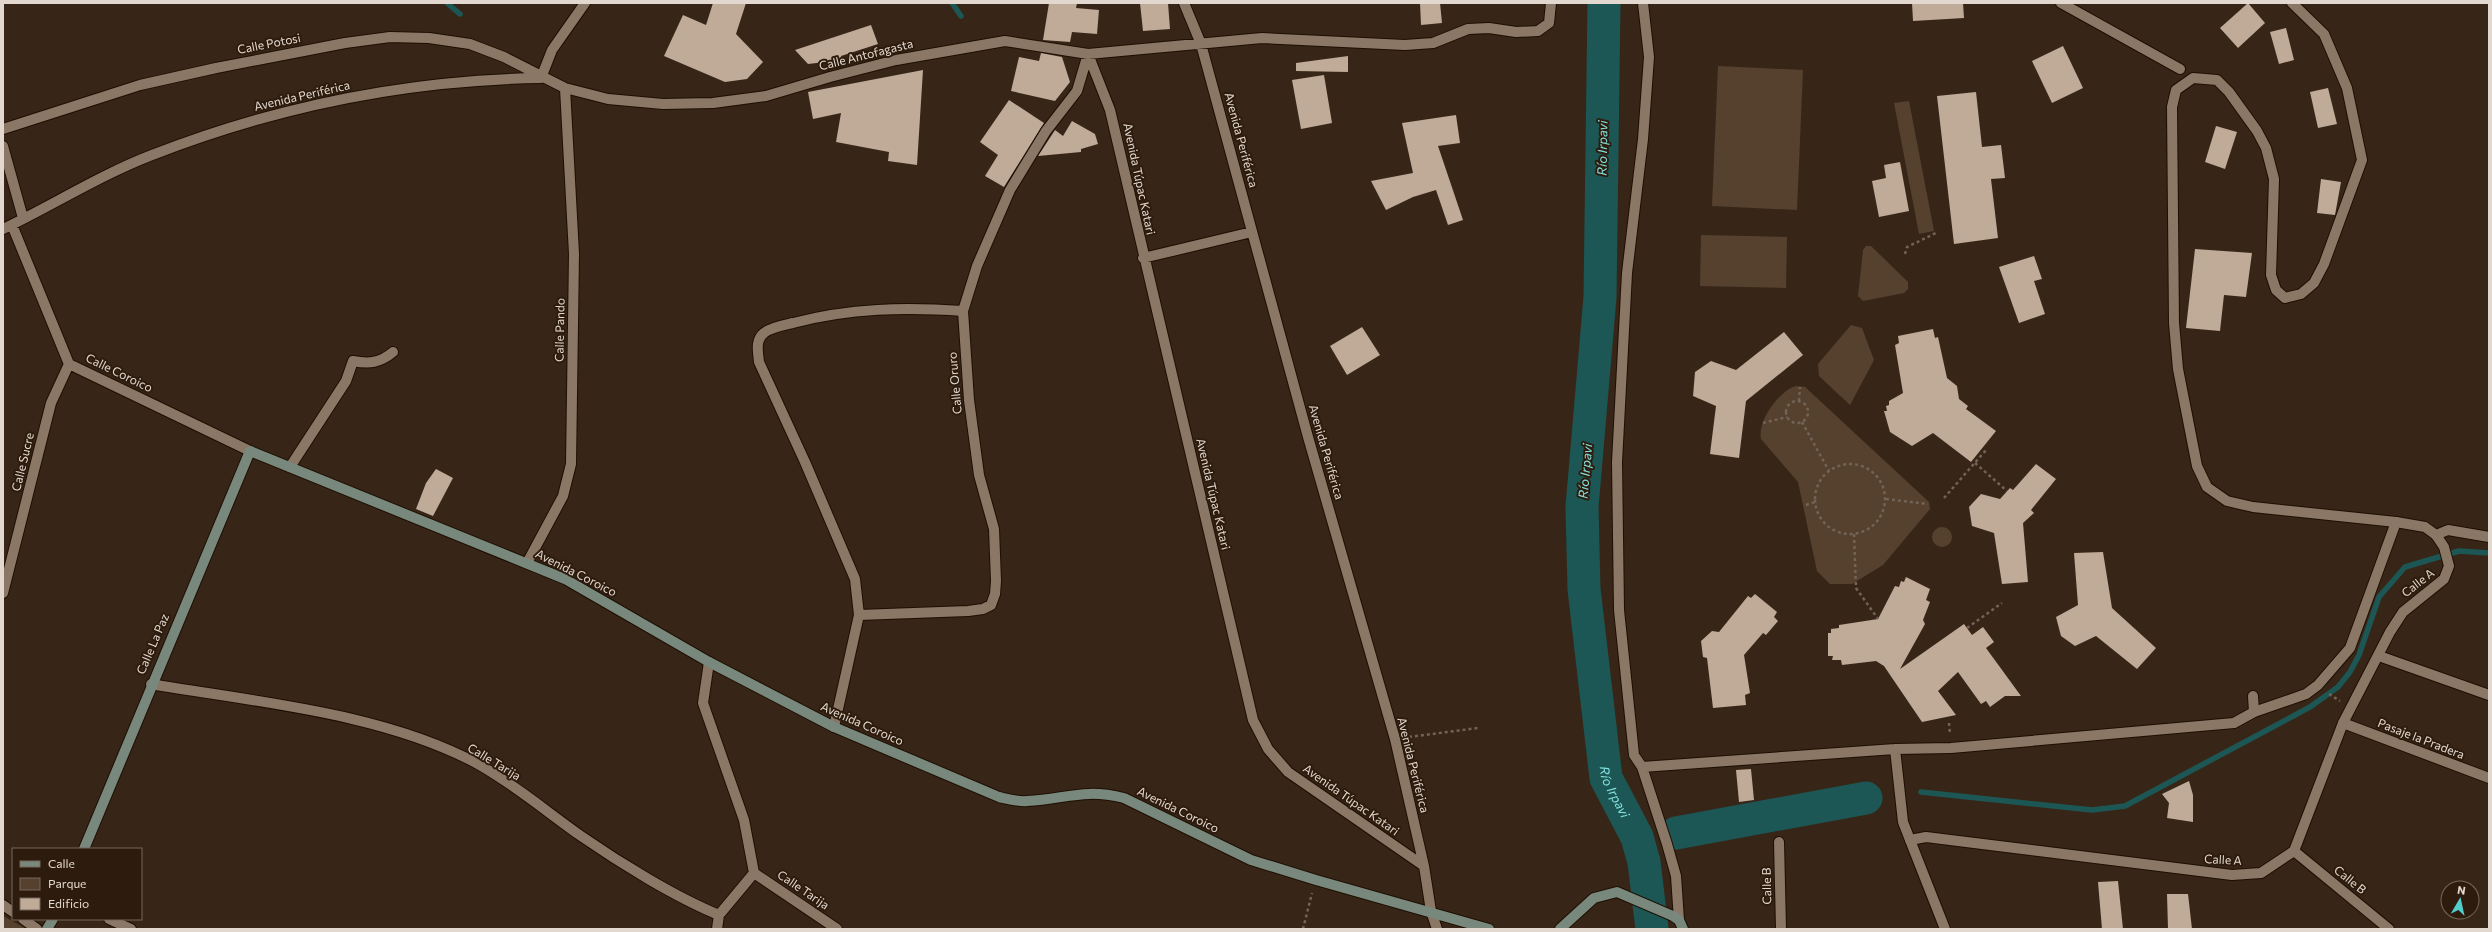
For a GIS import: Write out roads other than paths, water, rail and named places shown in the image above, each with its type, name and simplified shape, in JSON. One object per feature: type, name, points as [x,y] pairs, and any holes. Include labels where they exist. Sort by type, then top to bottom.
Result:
[{"type":"main road","name":"Avenida Coroico","points":[[250,451],[565,579],[709,662],[834,727],[999,797],[1025,802],[1078,793],[1101,792],[1124,798],[1251,860],[1489,929]]},
{"type":"main road","name":"Calle La Paz","points":[[84,848],[151,684],[250,451]]},
{"type":"main road","points":[[1560,929],[1594,898],[1617,892],[1667,914],[1681,925]]},
{"type":"main road","points":[[47,929],[52,920]]},
{"type":"street","points":[[541,78],[552,50],[585,3]]},
{"type":"street","name":"Avenida Periférica","points":[[1184,3],[1201,44],[1252,232],[1395,739],[1424,866],[1431,911],[1437,929]]},
{"type":"street","name":"Calle Antofagasta","points":[[541,78],[565,88],[608,99],[663,104],[713,103],[766,96],[830,77],[896,60],[1006,41],[1088,54],[1262,38],[1405,45],[1433,43],[1468,29],[1489,28],[1516,32],[1538,31],[1549,23],[1551,3]]},
{"type":"street","points":[[1643,3],[1649,57],[1643,139],[1627,273],[1617,462],[1619,610],[1634,755],[1642,767],[1676,876],[1681,925]]},
{"type":"street","points":[[2061,3],[2180,69]]},
{"type":"street","points":[[2292,3],[2324,34],[2348,88],[2362,160],[2324,264],[2314,283],[2301,294],[2285,298],[2276,290],[2271,275],[2274,179],[2266,148],[2257,130],[2229,92],[2216,80],[2193,78],[2176,90],[2172,107],[2174,323],[2178,369],[2189,433],[2197,466],[2207,487],[2227,501],[2253,507],[2396,522],[2424,527],[2436,535],[2448,530],[2489,537]]},
{"type":"street","name":"Calle Potosi","points":[[3,128],[140,86],[224,66],[345,43],[390,37],[429,38],[470,44],[504,57],[541,78]]},
{"type":"street","name":"Avenida Túpac Katari","points":[[1088,54],[1110,110],[1143,258],[1253,720],[1268,749],[1288,772],[1424,866]]},
{"type":"street","name":"Calle Oruro","points":[[859,615],[983,609],[991,605],[995,594],[994,529],[978,468],[969,400],[963,311],[977,266],[1010,190],[1046,131],[1076,91],[1088,54]]},
{"type":"street","name":"Avenida Periférica","points":[[7,227],[150,155],[237,124],[334,101],[420,87],[493,79],[541,78]]},
{"type":"street","name":"Calle Pando","points":[[527,563],[563,496],[571,464],[574,254],[565,88]]},
{"type":"street","points":[[3,146],[23,218]]},
{"type":"street","name":"Calle Coroico","points":[[7,227],[69,364],[250,451]]},
{"type":"street","points":[[1143,258],[1252,232]]},
{"type":"street","points":[[834,727],[859,615],[855,579],[805,462],[759,362],[757,344],[764,333],[778,327],[848,313],[886,307],[963,311]]},
{"type":"street","points":[[290,467],[346,381],[353,361],[368,364],[384,359],[393,352]]},
{"type":"street","name":"Calle Sucre","points":[[3,593],[51,403],[69,364]]},
{"type":"street","points":[[1642,767],[1895,749],[1951,748],[2234,722],[2254,712],[2306,694],[2318,685],[2350,648],[2396,522]]},
{"type":"street","name":"Calle A","points":[[1910,840],[1926,836],[2232,875],[2261,873],[2294,851],[2343,724],[2402,612],[2416,599],[2438,586],[2444,579],[2449,566],[2444,547],[2436,535]]},
{"type":"street","points":[[2379,656],[2489,695]]},
{"type":"street","points":[[709,662],[703,703],[744,820],[754,873],[719,915],[717,929]]},
{"type":"street","name":"Calle Tarija","points":[[151,684],[319,713],[384,728],[438,746],[478,764],[583,837],[696,905],[719,915]]},
{"type":"street","points":[[2253,696],[2254,712]]},
{"type":"street","name":"Pasaje la Pradera","points":[[2343,724],[2489,778]]},
{"type":"street","points":[[1895,749],[1903,822],[1946,929]]},
{"type":"street","name":"Calle B","points":[[1779,842],[1781,929]]},
{"type":"street","name":"Calle B","points":[[2294,851],[2390,929]]},
{"type":"street","name":"Calle Tarija","points":[[754,873],[837,929]]},
{"type":"street","points":[[3,905],[12,911]]},
{"type":"street","points":[[24,920],[37,929]]},
{"type":"street","points":[[111,920],[131,929]]},
{"type":"waterway","points":[[447,3],[460,14]]},
{"type":"waterway","points":[[952,3],[961,16]]},
{"type":"waterway","name":"Río Irpavi","points":[[1604,3],[1600,297],[1582,507],[1584,589],[1606,778],[1637,837],[1644,862],[1652,929]]},
{"type":"waterway","points":[[1921,792],[2092,810],[2125,806],[2310,707],[2338,687],[2350,672],[2359,655],[2379,597],[2405,567],[2459,551],[2489,553]]},
{"type":"waterway","points":[[1676,833],[1866,798]]}]
